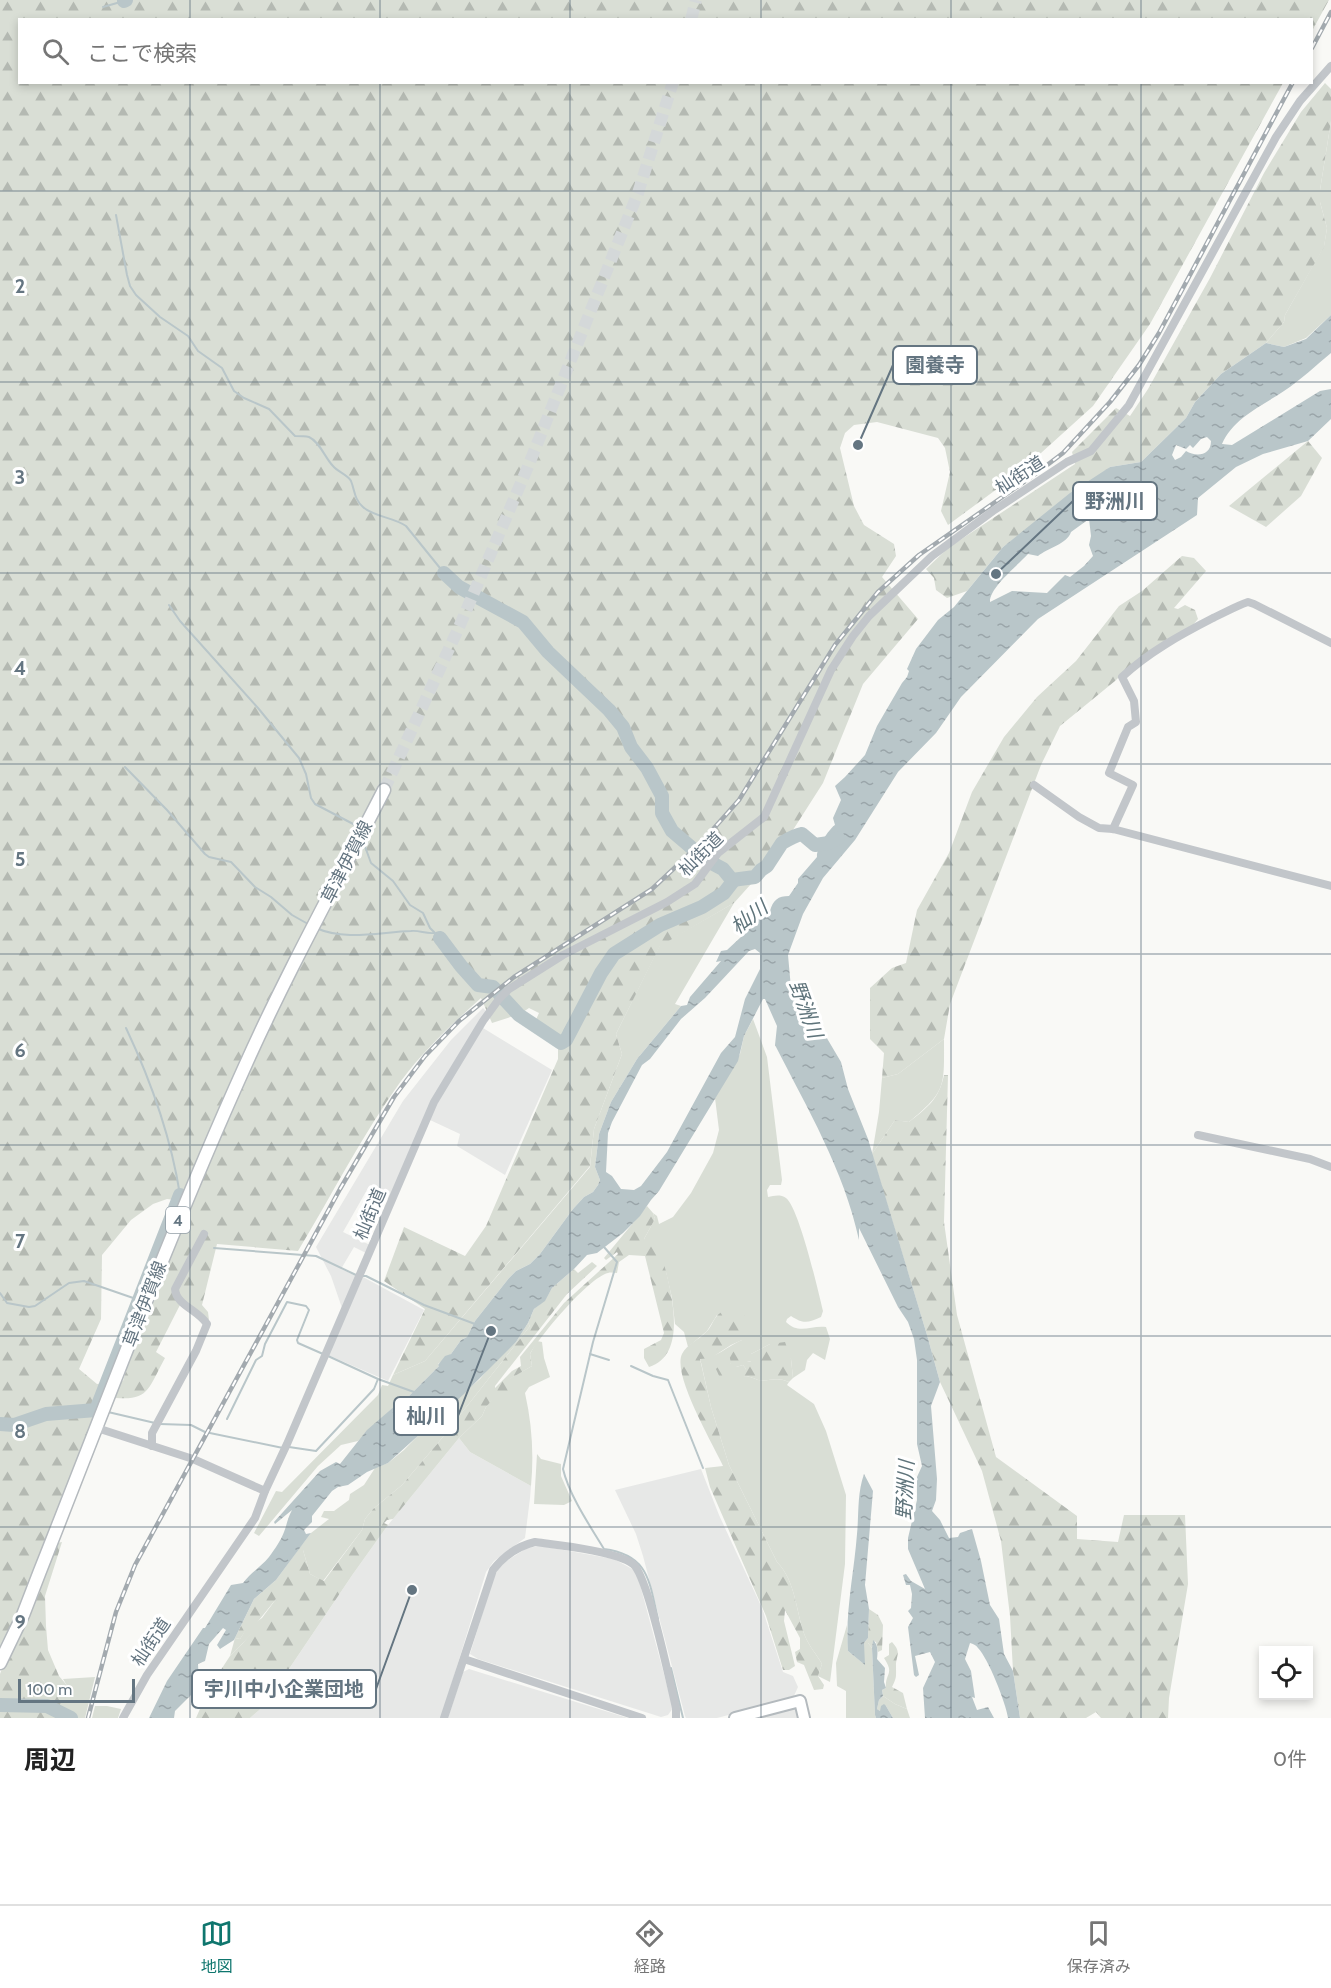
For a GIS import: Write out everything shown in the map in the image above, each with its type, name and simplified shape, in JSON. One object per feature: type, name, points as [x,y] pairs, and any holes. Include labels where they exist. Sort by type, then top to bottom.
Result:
[{"type":"main road","name":"草津伊賀線","points":[[0,1663],[23,1615],[189,1195],[245,1065],[285,980],[384,790]]},
{"type":"street","name":"杣街道","points":[[123,1718],[172,1637],[255,1518],[434,1102],[455,1065],[499,999],[509,989],[563,955],[667,902],[695,884],[718,853],[764,817],[831,670],[852,636],[869,616],[940,549],[1067,462],[1091,451],[1129,405],[1276,137],[1300,101],[1331,66]]},
{"type":"street","points":[[1113,829],[1133,785],[1109,773],[1128,727],[1136,722],[1134,701],[1122,678],[1132,668],[1163,645],[1248,602],[1331,643]]},
{"type":"street","points":[[1034,785],[1079,817],[1099,828],[1113,829],[1331,886]]},
{"type":"street","points":[[1198,1136],[1310,1159],[1331,1167]]},
{"type":"street","points":[[152,1446],[152,1433],[196,1351],[207,1324],[197,1312],[180,1302],[175,1296],[175,1289],[204,1234]]},
{"type":"street","points":[[97,1428],[193,1459],[265,1491]]},
{"type":"street","points":[[444,1718],[490,1576],[498,1564],[513,1552],[523,1545],[535,1542],[610,1554],[633,1564],[642,1578],[676,1708],[676,1718]]},
{"type":"street","points":[[464,1659],[642,1718]]},
{"type":"street","points":[[735,1718],[800,1701],[804,1718]]},
{"type":"shaded area","points":[[483,1008],[486,1011],[431,1102],[390,1200],[368,1188],[343,1232],[370,1245],[366,1253],[354,1247],[341,1269],[356,1276],[342,1308],[331,1276],[316,1247],[403,1101],[451,1040]]},
{"type":"shaded area","points":[[483,1028],[552,1070],[505,1175],[457,1146],[460,1134],[430,1120],[436,1103]]},
{"type":"shaded area","points":[[363,1277],[424,1310],[388,1381],[328,1355]]},
{"type":"shaded area","points":[[459,1438],[470,1452],[531,1486],[525,1538],[494,1561],[486,1572],[441,1718],[250,1718],[264,1706],[388,1525]]},
{"type":"shaded area","points":[[701,1469],[719,1515],[762,1608],[783,1672],[793,1676],[798,1687],[793,1698],[717,1718],[686,1718],[685,1716],[643,1556],[636,1534],[615,1490]]},
{"type":"shaded area","points":[[541,1546],[614,1559],[634,1570],[638,1577],[673,1708],[668,1715],[661,1717],[478,1659],[470,1654],[494,1576],[503,1563],[527,1548]]},
{"type":"shaded area","points":[[469,1669],[628,1718],[448,1718],[463,1672]]},
{"type":"shaded area","points":[[796,1707],[799,1718],[755,1718]]},
{"type":"green space","points":[[0,0],[1329,0],[1313,29],[1313,18],[18,18],[18,84],[1282,84],[1150,324],[1093,406],[1020,472],[948,525],[941,511],[950,472],[945,448],[938,438],[877,422],[854,425],[845,433],[840,448],[854,506],[864,525],[894,544],[896,556],[882,577],[918,619],[863,684],[823,783],[777,855],[734,903],[660,946],[616,1034],[622,1054],[594,1129],[590,1166],[425,1361],[393,1375],[425,1309],[384,1281],[404,1227],[465,1256],[486,1226],[558,1059],[558,1037],[534,1024],[539,1013],[529,1008],[520,1014],[492,1023],[481,998],[429,1048],[401,1081],[360,1144],[298,1251],[217,1244],[202,1305],[208,1312],[209,1320],[180,1305],[156,1352],[165,1358],[149,1387],[139,1396],[131,1398],[106,1397],[0,1652]],"holes":[[[167,1199],[191,1202],[129,1360],[123,1381],[97,1384],[79,1369],[101,1319],[102,1255],[131,1220],[153,1204]]]},
{"type":"green space","points":[[1325,83],[1331,89],[1331,121],[1320,190],[1320,202],[1327,228],[1324,247],[1285,315],[1284,322],[1266,343],[1221,374],[1195,402],[1186,418],[1141,462],[1110,467],[1003,547],[967,591],[947,598],[936,590],[934,578],[926,569],[948,548],[1075,464],[1072,452],[1116,408],[1130,416],[1148,389],[1210,278],[1264,173],[1301,112]]},
{"type":"green space","points":[[1331,121],[1331,315],[1306,338],[1284,347],[1266,343],[1284,322],[1285,315],[1324,246],[1327,228],[1320,202],[1320,190]]},
{"type":"green space","points":[[1308,441],[1322,458],[1301,496],[1266,527],[1229,506]]},
{"type":"green space","points":[[1182,556],[1194,558],[1206,571],[1174,608],[1178,609],[1185,605],[1195,610],[1198,619],[1192,626],[1130,666],[1060,726],[1041,765],[950,1004],[944,1039],[898,1074],[882,1078],[884,1053],[870,1039],[870,988],[892,968],[906,963],[917,910],[949,853],[972,792],[1004,737],[1037,697],[1076,661],[1119,606],[1142,591]]},
{"type":"green space","points":[[734,903],[675,1004],[681,1006],[637,1059],[611,1102],[599,1134],[595,1167],[600,1180],[593,1192],[584,1197],[573,1209],[540,1254],[509,1278],[475,1321],[467,1337],[461,1340],[451,1354],[438,1364],[439,1366],[405,1400],[396,1405],[358,1441],[341,1445],[318,1466],[259,1536],[254,1533],[276,1491],[282,1492],[378,1395],[382,1385],[388,1386],[393,1375],[425,1361],[590,1167],[594,1129],[622,1054],[616,1034],[660,945]]},
{"type":"green space","points":[[753,1019],[767,1057],[782,1180],[781,1185],[770,1185],[767,1190],[768,1197],[786,1198],[797,1217],[808,1250],[823,1311],[821,1317],[813,1320],[806,1322],[791,1316],[786,1322],[800,1329],[826,1327],[830,1339],[825,1360],[813,1353],[807,1360],[805,1370],[793,1378],[791,1359],[770,1344],[751,1354],[752,1362],[731,1363],[728,1367],[743,1365],[746,1369],[743,1376],[758,1380],[780,1379],[789,1382],[787,1385],[814,1404],[826,1431],[846,1495],[845,1564],[830,1682],[818,1676],[822,1664],[805,1636],[788,1578],[777,1562],[729,1465],[711,1407],[700,1358],[717,1354],[742,1340],[717,1315],[707,1331],[688,1347],[684,1332],[675,1324],[666,1272],[644,1239],[655,1219],[653,1213],[657,1216],[659,1224],[673,1217],[691,1193],[713,1153],[719,1130],[715,1098],[740,1054],[744,1036]]},
{"type":"green space","points":[[944,1039],[943,1078],[937,1095],[909,1122],[895,1120],[872,1154],[882,1078],[898,1074]]},
{"type":"green space","points":[[944,1075],[948,1075],[944,1222],[957,1315],[996,1457],[1077,1516],[1077,1539],[1118,1542],[1124,1515],[1185,1515],[1188,1584],[1169,1698],[1168,1718],[1101,1718],[1096,1712],[1086,1718],[1020,1718],[1013,1671],[1010,1616],[1001,1541],[982,1471],[940,1382],[872,1154],[895,1120],[909,1122],[932,1102]]},
{"type":"green space","points":[[647,1206],[655,1219],[644,1239],[658,1242],[671,1291],[674,1329],[671,1346],[663,1359],[649,1367],[644,1358],[644,1349],[661,1340],[664,1333],[645,1256],[629,1255],[619,1262],[617,1273],[599,1277],[565,1309],[530,1354],[532,1366],[508,1380],[512,1388],[506,1398],[493,1399],[482,1416],[459,1438],[393,1519],[384,1523],[388,1525],[264,1706],[250,1718],[196,1718],[209,1688],[230,1656],[277,1601],[276,1599],[251,1630],[246,1630],[240,1639],[235,1638],[254,1599],[276,1580],[298,1550],[303,1550],[310,1574],[324,1581],[362,1530],[365,1519],[373,1509],[402,1485],[530,1326],[528,1323],[534,1309],[545,1300],[552,1288],[574,1269],[578,1273],[592,1262],[597,1266],[567,1294],[495,1388],[512,1371],[521,1366],[520,1357],[564,1303],[618,1254],[617,1252],[606,1260],[604,1258]]},
{"type":"green space","points":[[746,1306],[742,1340],[711,1358],[700,1359],[711,1407],[729,1465],[777,1562],[788,1578],[805,1636],[822,1664],[818,1676],[824,1685],[823,1689],[814,1690],[804,1665],[797,1662],[795,1652],[800,1649],[800,1638],[785,1610],[784,1621],[795,1666],[789,1670],[783,1670],[766,1616],[710,1487],[705,1468],[723,1466],[695,1410],[680,1364],[682,1354],[687,1347],[708,1330],[716,1317],[726,1310]]},
{"type":"green space","points":[[528,1323],[530,1326],[438,1443],[402,1485],[373,1509],[365,1519],[362,1530],[323,1581],[310,1574],[303,1550],[298,1550],[311,1533],[329,1519],[321,1517],[324,1511],[334,1511],[349,1500],[350,1494],[364,1485],[375,1468],[388,1463],[404,1450],[434,1419],[480,1379],[493,1363],[516,1342]]},
{"type":"green space","points":[[537,1341],[542,1342],[550,1377],[529,1387],[525,1393],[532,1439],[531,1486],[470,1452],[459,1438],[482,1416],[486,1407],[507,1380],[532,1366],[530,1354]]},
{"type":"green space","points":[[785,1342],[791,1359],[793,1378],[789,1382],[780,1379],[758,1380],[743,1376],[742,1373],[746,1369],[743,1365],[729,1367],[732,1377],[729,1381],[721,1380],[716,1369],[724,1361],[731,1363],[729,1354],[733,1349],[751,1362],[751,1354],[770,1344]]},
{"type":"green space","points":[[537,1454],[541,1459],[561,1464],[561,1476],[572,1501],[564,1505],[534,1504]]},
{"type":"green space","points":[[62,1542],[45,1596],[46,1626],[48,1650],[59,1676],[71,1690],[60,1704],[57,1718],[0,1718],[0,1674],[8,1652],[30,1614],[57,1543]]},
{"type":"green space","points":[[276,1599],[278,1601],[267,1615],[230,1656],[235,1638],[240,1639],[246,1629],[262,1618]]},
{"type":"green space","points":[[869,1609],[878,1615],[883,1625],[882,1650],[878,1652],[876,1642],[873,1641],[872,1648],[868,1643],[864,1643],[868,1638]]},
{"type":"green space","points":[[847,1625],[848,1651],[864,1664],[864,1643],[868,1643],[872,1648],[876,1718],[846,1718],[846,1691],[837,1686],[836,1663]]},
{"type":"green space","points":[[892,1642],[898,1654],[896,1677],[892,1687],[903,1693],[907,1709],[883,1696],[882,1690],[886,1688],[889,1671],[884,1658],[889,1655],[889,1644]]},
{"type":"green space","points":[[95,1677],[85,1718],[56,1718],[58,1704],[69,1689],[63,1679]]},
{"type":"green space","points":[[883,1696],[907,1709],[910,1718],[893,1718],[886,1706],[880,1711],[877,1709],[879,1700]]},
{"type":"green space","points":[[95,1706],[121,1709],[118,1718],[92,1718]]},
{"type":"water","points":[[1331,315],[1331,353],[1290,387],[1241,420],[1233,427],[1222,444],[1232,445],[1320,391],[1331,389],[1331,419],[1308,441],[1263,454],[1236,467],[1198,498],[1197,515],[1038,619],[961,697],[936,733],[898,772],[855,840],[823,878],[803,914],[788,955],[791,988],[815,1018],[841,1062],[848,1089],[868,1139],[940,1382],[931,1406],[937,1479],[936,1500],[932,1511],[940,1520],[949,1538],[958,1537],[960,1533],[972,1529],[990,1605],[999,1619],[1004,1654],[1013,1671],[1020,1718],[1008,1718],[987,1661],[977,1647],[970,1643],[965,1659],[971,1671],[975,1698],[972,1697],[977,1710],[988,1707],[994,1718],[925,1718],[923,1688],[935,1662],[930,1652],[915,1656],[919,1675],[916,1677],[914,1675],[908,1627],[913,1618],[908,1611],[911,1608],[912,1594],[910,1585],[906,1585],[903,1575],[906,1574],[911,1581],[925,1589],[908,1549],[908,1538],[917,1500],[917,1477],[922,1466],[917,1444],[917,1360],[914,1339],[908,1322],[898,1307],[859,1228],[859,1240],[834,1164],[775,1045],[777,1026],[763,999],[744,1036],[738,1061],[659,1191],[640,1216],[597,1253],[587,1255],[552,1288],[545,1301],[534,1309],[516,1342],[464,1394],[388,1463],[332,1491],[312,1516],[312,1522],[304,1530],[306,1534],[311,1533],[276,1580],[254,1599],[234,1640],[220,1649],[217,1645],[226,1630],[223,1628],[209,1644],[205,1661],[198,1664],[199,1687],[175,1711],[174,1718],[149,1718],[167,1681],[205,1628],[231,1585],[243,1583],[266,1561],[283,1535],[292,1510],[275,1524],[274,1522],[320,1471],[336,1462],[340,1464],[367,1430],[405,1400],[439,1366],[445,1356],[451,1354],[461,1340],[467,1337],[475,1321],[509,1278],[540,1254],[573,1209],[584,1197],[593,1192],[600,1180],[595,1167],[599,1134],[611,1102],[637,1059],[681,1006],[687,1005],[690,997],[721,961],[716,962],[721,951],[727,950],[741,937],[752,921],[770,911],[777,899],[789,896],[798,883],[798,879],[817,857],[823,840],[835,825],[833,818],[841,800],[835,786],[865,755],[877,726],[907,677],[909,671],[907,669],[916,649],[938,620],[954,607],[1003,547],[1070,493],[1110,467],[1141,462],[1186,418],[1195,402],[1221,374],[1266,343],[1284,347],[1306,339]],"holes":[[[1207,437],[1211,441],[1206,452],[1194,454],[1186,451],[1175,460],[1172,455],[1176,445],[1186,449],[1190,445],[1193,448],[1201,439]],[[1089,519],[1091,536],[1089,545],[1093,556],[1084,566],[1070,577],[1065,575],[1047,593],[1012,591],[990,602],[994,590],[1028,554],[1038,556],[1066,540],[1071,532]],[[755,949],[760,953],[760,969],[745,999],[735,1037],[721,1053],[667,1152],[641,1186],[634,1190],[621,1189],[612,1176],[606,1172],[608,1133],[642,1065],[650,1059],[681,1019],[705,998],[749,951]]]},
{"type":"water","points":[[864,1474],[873,1491],[865,1585],[869,1609],[868,1638],[864,1643],[865,1665],[848,1651],[847,1636],[859,1496]]},
{"type":"water","points":[[873,1640],[877,1648],[877,1659],[885,1668],[886,1688],[882,1690],[883,1696],[879,1700],[877,1709],[880,1711],[884,1704],[893,1718],[876,1718],[875,1715]]},
{"type":"waterway","points":[[103,7],[124,1]]},
{"type":"waterway","points":[[116,215],[127,275],[136,295],[160,317],[188,336],[198,351],[222,368],[234,391],[269,409],[295,436],[313,439],[333,466],[350,479],[360,504],[373,513],[406,526],[444,573]]},
{"type":"waterway","points":[[444,573],[459,587],[523,622],[548,652],[609,710],[623,727],[631,747],[647,768],[662,796],[662,813],[672,831],[706,860],[723,869],[732,880],[755,877],[767,866],[782,843],[797,835],[802,834],[815,845],[829,843],[838,838]]},
{"type":"waterway","points":[[169,605],[180,621],[258,708],[299,758],[306,774],[311,798],[315,804],[357,826],[359,830]]},
{"type":"waterway","points":[[125,767],[167,810],[205,854],[231,862],[255,887],[308,924]]},
{"type":"waterway","points":[[363,841],[371,863],[393,881],[410,905],[423,913],[430,928],[440,938]]},
{"type":"waterway","points":[[440,938],[478,985],[493,987],[519,1015],[561,1043],[566,1040],[601,973],[614,954],[660,925],[702,907],[724,893],[734,880]]},
{"type":"waterway","points":[[316,928],[351,935],[414,931],[434,933]]},
{"type":"waterway","points":[[126,1028],[159,1110],[180,1195]]},
{"type":"waterway","points":[[0,1424],[14,1425],[46,1414],[96,1410],[180,1195]]},
{"type":"waterway","points":[[604,1247],[617,1262],[593,1342],[563,1469],[575,1500],[604,1549],[630,1557],[644,1572],[649,1582],[658,1619]]},
{"type":"waterway","points":[[214,1248],[316,1256],[356,1275]]},
{"type":"waterway","points":[[362,1276],[424,1305],[475,1324]]},
{"type":"waterway","points":[[0,1293],[7,1303],[29,1307],[35,1306],[69,1283],[84,1281],[139,1300]]},
{"type":"waterway","points":[[227,1419],[256,1360],[262,1356],[265,1344],[287,1302],[306,1306],[309,1310],[297,1340],[298,1343],[323,1354]]},
{"type":"waterway","points":[[590,1354],[609,1360]]},
{"type":"waterway","points":[[328,1356],[378,1379],[414,1392]]},
{"type":"waterway","points":[[631,1366],[668,1380],[703,1468]]},
{"type":"waterway","points":[[289,1447],[316,1451],[374,1389],[378,1379]]},
{"type":"waterway","points":[[108,1412],[155,1423]]},
{"type":"waterway","points":[[160,1424],[191,1425],[205,1432],[283,1448]]},
{"type":"waterway","points":[[671,1668],[683,1718]]},
{"type":"waterway","points":[[0,1705],[47,1706],[71,1718]]},
{"type":"tunnel","points":[[692,18],[696,0]]},
{"type":"tunnel","points":[[384,790],[460,625],[527,469],[638,193],[672,84]]},
{"type":"railway","points":[[1313,46],[1331,12]]},
{"type":"railway","points":[[88,1718],[116,1612],[135,1565],[340,1189],[394,1097],[425,1056],[459,1021],[514,977],[652,889],[699,845],[739,800],[835,645],[878,592],[919,555],[1063,453],[1110,402],[1139,365],[1159,333],[1292,84]]},
{"type":"place","name":"園養寺","points":[[858,445]]},
{"type":"place","name":"野洲川","points":[[996,574]]},
{"type":"place","name":"杣川","points":[[491,1331]]},
{"type":"place","name":"宇川中小企業団地","points":[[412,1590]]}]
